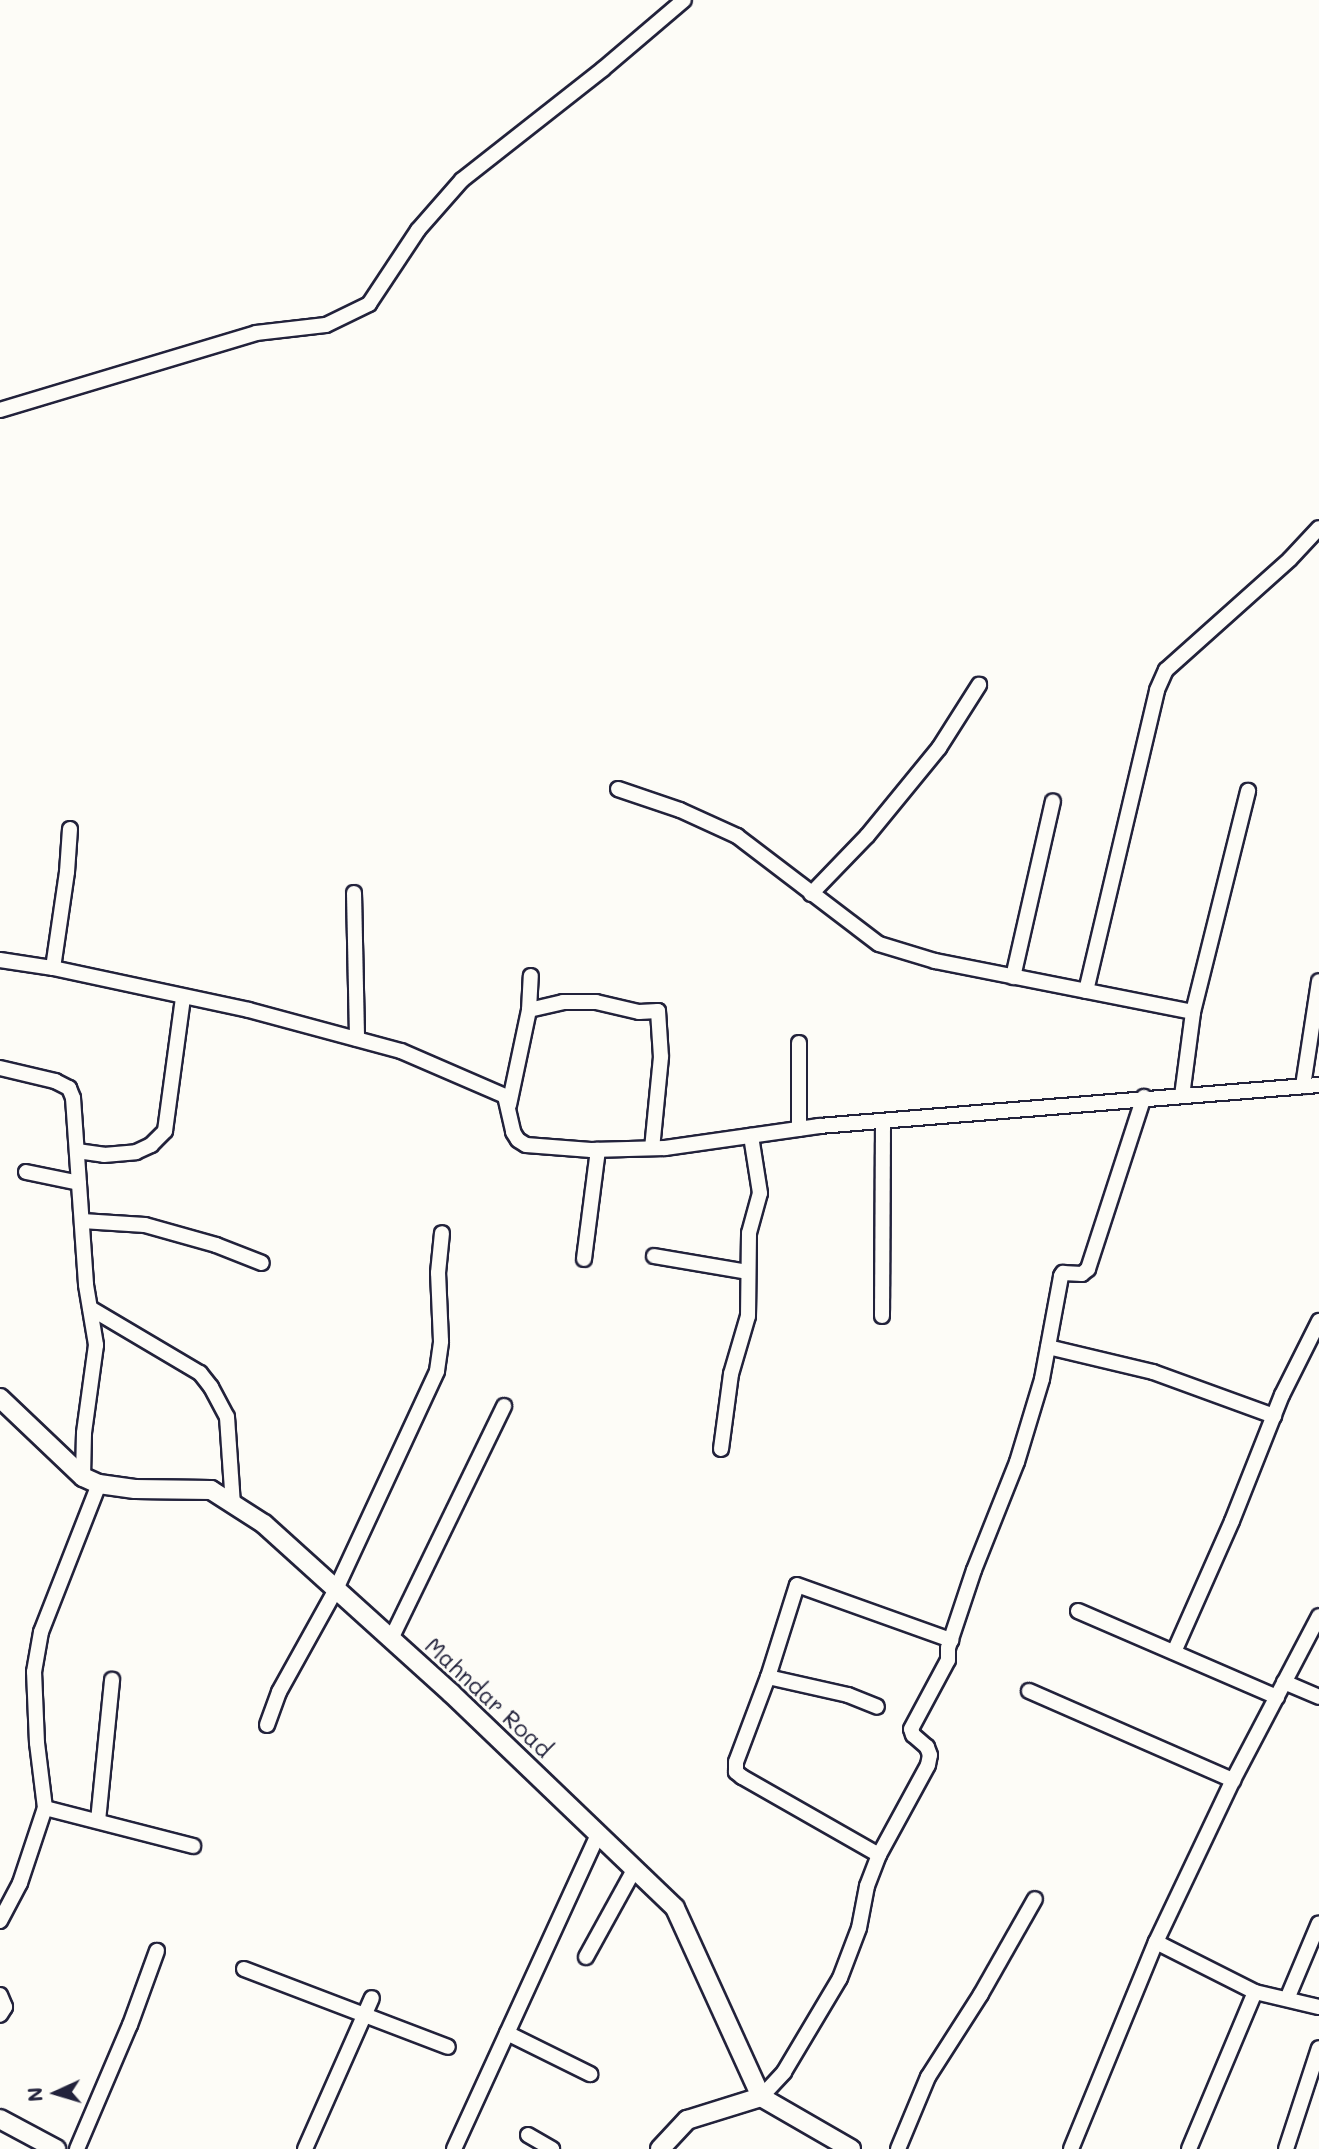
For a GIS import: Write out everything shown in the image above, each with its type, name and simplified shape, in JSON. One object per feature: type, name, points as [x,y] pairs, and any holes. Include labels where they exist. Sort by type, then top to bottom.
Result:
[{"type":"street","points":[[0,410],[256,333],[326,325],[369,304],[418,230],[462,180],[603,69],[684,0]]},
{"type":"street","points":[[1086,991],[1157,690],[1166,670],[1290,559],[1319,528]]},
{"type":"street","points":[[811,894],[867,836],[939,748],[979,685]]},
{"type":"street","points":[[618,789],[680,810],[737,836],[879,944],[935,961],[1193,1012]]},
{"type":"street","points":[[1182,1096],[1193,1012],[1248,791]]},
{"type":"street","points":[[1013,977],[1054,802]]},
{"type":"street","points":[[53,968],[67,872],[70,830]]},
{"type":"street","points":[[354,892],[357,1039]]},
{"type":"street","points":[[0,960],[53,968],[249,1010],[401,1051],[505,1096],[513,1132],[518,1140],[526,1145],[598,1150],[652,1148],[883,1121],[1144,1097],[1319,1085]]},
{"type":"street","points":[[509,1105],[529,1010],[531,976]]},
{"type":"street","points":[[1303,1086],[1319,981]]},
{"type":"street","points":[[77,1151],[104,1155],[136,1152],[151,1145],[165,1130],[183,997]]},
{"type":"street","points":[[529,1010],[564,1002],[596,1002],[639,1012],[658,1011],[661,1057],[652,1148]]},
{"type":"street","points":[[799,1043],[799,1129]]},
{"type":"street","points":[[0,1068],[55,1081],[69,1088],[73,1098],[90,1308],[96,1345],[84,1433],[91,1481],[41,1632],[34,1672],[37,1743],[45,1808],[20,1884],[0,1921]]},
{"type":"street","points":[[660,2149],[687,2120],[761,2097],[797,2052],[840,1978],[859,1927],[867,1886],[879,1855],[928,1765],[930,1755],[927,1747],[912,1735],[911,1729],[948,1660],[951,1640],[974,1570],[1017,1462],[1042,1379],[1060,1276],[1063,1273],[1082,1274],[1088,1269],[1144,1097]]},
{"type":"street","points":[[882,1316],[883,1121]]},
{"type":"street","points":[[720,1449],[731,1374],[748,1316],[749,1233],[760,1193],[751,1136]]},
{"type":"street","points":[[584,1259],[598,1150]]},
{"type":"street","points":[[26,1172],[79,1183]]},
{"type":"street","points":[[82,1220],[145,1225],[216,1245],[262,1263]]},
{"type":"street","points":[[267,1725],[278,1692],[336,1589],[437,1371],[441,1341],[438,1273],[442,1233]]},
{"type":"street","points":[[654,1256],[748,1272]]},
{"type":"street","points":[[90,1308],[200,1373],[211,1387],[227,1417],[233,1505]]},
{"type":"street","points":[[1174,1652],[1274,1416],[1319,1321]]},
{"type":"street","points":[[1048,1347],[1153,1372],[1274,1416]]},
{"type":"street","points":[[0,1398],[91,1481]]},
{"type":"street","points":[[391,1639],[504,1406]]},
{"type":"street","name":"Mahndar Road","points":[[91,1481],[135,1489],[211,1490],[264,1524],[391,1639],[674,1909],[761,2097]]},
{"type":"street","points":[[879,1855],[736,1772],[736,1762],[768,1677],[797,1585],[951,1640]]},
{"type":"street","points":[[1078,1611],[1277,1696]]},
{"type":"street","points":[[1071,2149],[1156,1942],[1233,1780],[1319,1616]]},
{"type":"street","points":[[768,1677],[848,1695],[877,1707]]},
{"type":"street","points":[[98,1821],[111,1680]]},
{"type":"street","points":[[1284,1682],[1319,1697]]},
{"type":"street","points":[[1029,1691],[1233,1780]]},
{"type":"street","points":[[45,1808],[193,1846]]},
{"type":"street","points":[[454,2149],[598,1835]]},
{"type":"street","points":[[586,1957],[634,1870]]},
{"type":"street","points":[[898,2149],[928,2077],[981,1994],[1035,1899]]},
{"type":"street","points":[[1286,1999],[1319,1923]]},
{"type":"street","points":[[1156,1942],[1255,1992],[1319,2007]]},
{"type":"street","points":[[77,2149],[130,2025],[157,1951]]},
{"type":"street","points":[[244,1969],[365,2013],[448,2047]]},
{"type":"street","points":[[1189,2149],[1255,1992]]},
{"type":"street","points":[[0,1996],[5,2007],[0,2015]]},
{"type":"street","points":[[305,2149],[372,1998]]},
{"type":"street","points":[[507,2033],[590,2074]]},
{"type":"street","points":[[1286,2149],[1319,2048]]},
{"type":"street","points":[[761,2097],[851,2149]]},
{"type":"street","points":[[0,2119],[32,2144],[56,2149]]},
{"type":"street","points":[[528,2135],[552,2149]]}]
